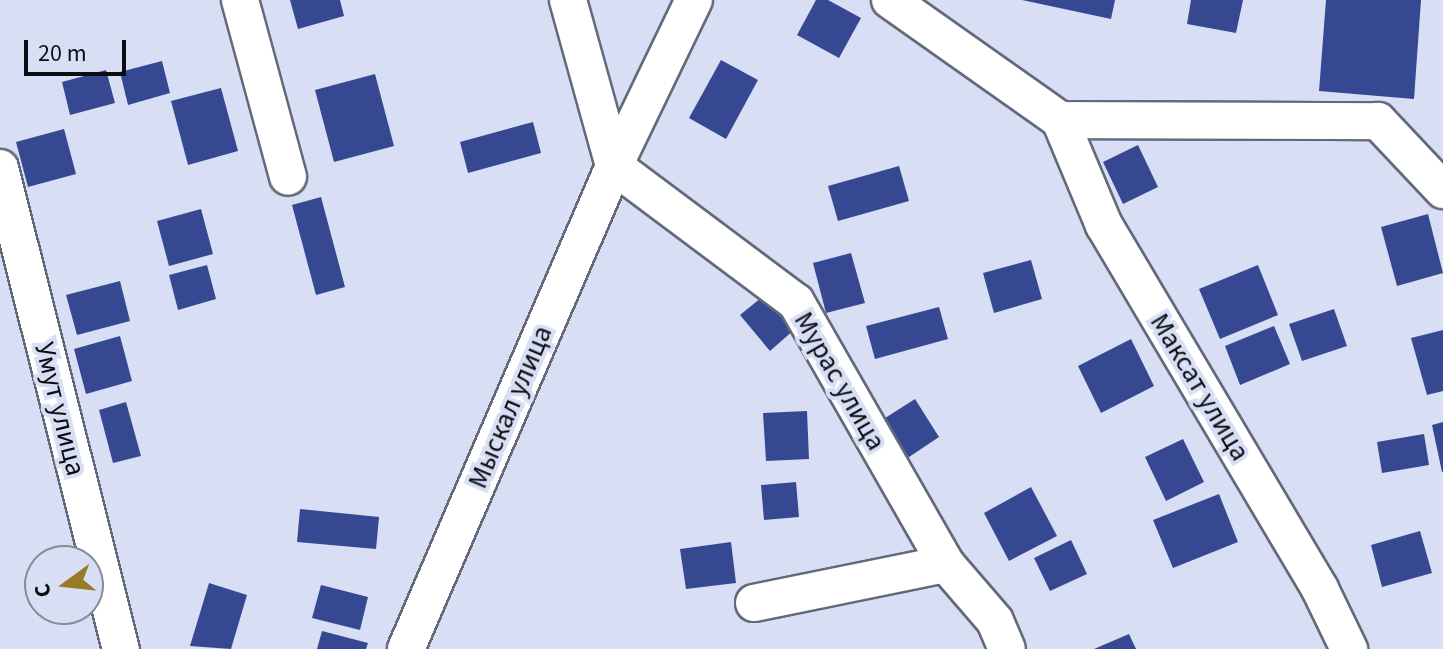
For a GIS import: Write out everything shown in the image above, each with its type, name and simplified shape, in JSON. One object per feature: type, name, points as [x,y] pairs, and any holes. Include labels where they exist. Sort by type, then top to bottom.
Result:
[{"type":"street","points":[[240,0],[288,177]]},
{"type":"street","points":[[568,0],[614,166]]},
{"type":"street","name":"Мыскал улица","points":[[406,649],[614,166],[694,0]]},
{"type":"street","points":[[890,0],[1060,120],[1378,121],[1443,190]]},
{"type":"street","name":"Максат улица","points":[[1060,120],[1104,225],[1320,589],[1349,649]]},
{"type":"street","name":"Мурас улица","points":[[614,166],[796,302],[946,564],[995,621],[1007,649]]},
{"type":"street","name":"Умут улица","points":[[0,168],[121,649]]},
{"type":"street","points":[[754,603],[946,564]]},
{"type":"building","points":[[290,0],[340,0],[344,16],[298,29]]},
{"type":"building","points":[[816,0],[828,0],[861,18],[839,58],[797,35]]},
{"type":"building","points":[[1022,0],[1115,0],[1111,19]]},
{"type":"building","points":[[1191,0],[1243,0],[1236,33],[1187,24]]},
{"type":"building","points":[[1326,0],[1421,0],[1414,99],[1319,91]]},
{"type":"building","points":[[721,60],[758,80],[726,139],[689,118]]},
{"type":"building","points":[[162,61],[170,93],[128,105],[120,72]]},
{"type":"building","points":[[106,70],[115,103],[70,115],[62,82]]},
{"type":"building","points":[[375,74],[394,146],[334,162],[315,90]]},
{"type":"building","points":[[221,88],[238,151],[188,165],[171,101]]},
{"type":"building","points":[[533,122],[541,153],[468,173],[460,142]]},
{"type":"building","points":[[64,129],[76,174],[28,187],[16,142]]},
{"type":"building","points":[[1138,145],[1158,187],[1123,204],[1103,162]]},
{"type":"building","points":[[899,166],[909,201],[838,221],[828,186]]},
{"type":"building","points":[[321,197],[345,287],[316,295],[292,205]]},
{"type":"building","points":[[201,209],[213,254],[169,266],[157,221]]},
{"type":"building","points":[[1428,214],[1443,273],[1397,286],[1381,227]]},
{"type":"building","points":[[851,253],[865,303],[826,313],[813,263]]},
{"type":"building","points":[[1031,260],[1042,299],[994,313],[983,273]]},
{"type":"building","points":[[207,265],[216,299],[178,310],[169,275]]},
{"type":"building","points":[[1258,265],[1278,315],[1220,339],[1199,289]]},
{"type":"building","points":[[120,281],[130,321],[77,335],[66,295]]},
{"type":"building","points":[[766,294],[795,329],[770,351],[740,315]]},
{"type":"building","points":[[939,307],[948,339],[875,359],[866,326]]},
{"type":"building","points":[[1334,309],[1347,346],[1302,361],[1289,324]]},
{"type":"building","points":[[1274,326],[1290,364],[1240,385],[1225,346]]},
{"type":"building","points":[[1443,330],[1443,391],[1427,395],[1411,338]]},
{"type":"building","points":[[120,336],[132,381],[86,394],[74,349]]},
{"type":"building","points":[[1131,339],[1154,386],[1101,413],[1078,366]]},
{"type":"building","points":[[915,399],[939,437],[906,459],[882,420]]},
{"type":"building","points":[[126,402],[141,456],[113,463],[99,410]]},
{"type":"building","points":[[807,411],[809,459],[766,461],[763,413]]},
{"type":"building","points":[[1443,422],[1443,472],[1442,472],[1432,425]]},
{"type":"building","points":[[1424,434],[1429,465],[1382,473],[1377,442]]},
{"type":"building","points":[[1183,439],[1204,482],[1166,501],[1145,457]]},
{"type":"building","points":[[796,482],[799,517],[764,520],[761,485]]},
{"type":"building","points":[[1031,487],[1057,536],[1009,561],[984,513]]},
{"type":"building","points":[[1219,494],[1238,542],[1173,568],[1153,520]]},
{"type":"building","points":[[300,509],[379,517],[376,549],[297,542]]},
{"type":"building","points":[[1420,531],[1432,573],[1382,587],[1371,545]]},
{"type":"building","points":[[1071,540],[1087,574],[1050,591],[1034,558]]},
{"type":"building","points":[[731,542],[736,583],[686,589],[680,549]]},
{"type":"building","points":[[209,583],[247,595],[231,649],[190,646]]},
{"type":"building","points":[[321,585],[368,597],[360,630],[312,618]]},
{"type":"building","points":[[322,631],[368,643],[366,649],[317,649]]},
{"type":"building","points":[[1129,634],[1136,649],[1094,649]]}]
